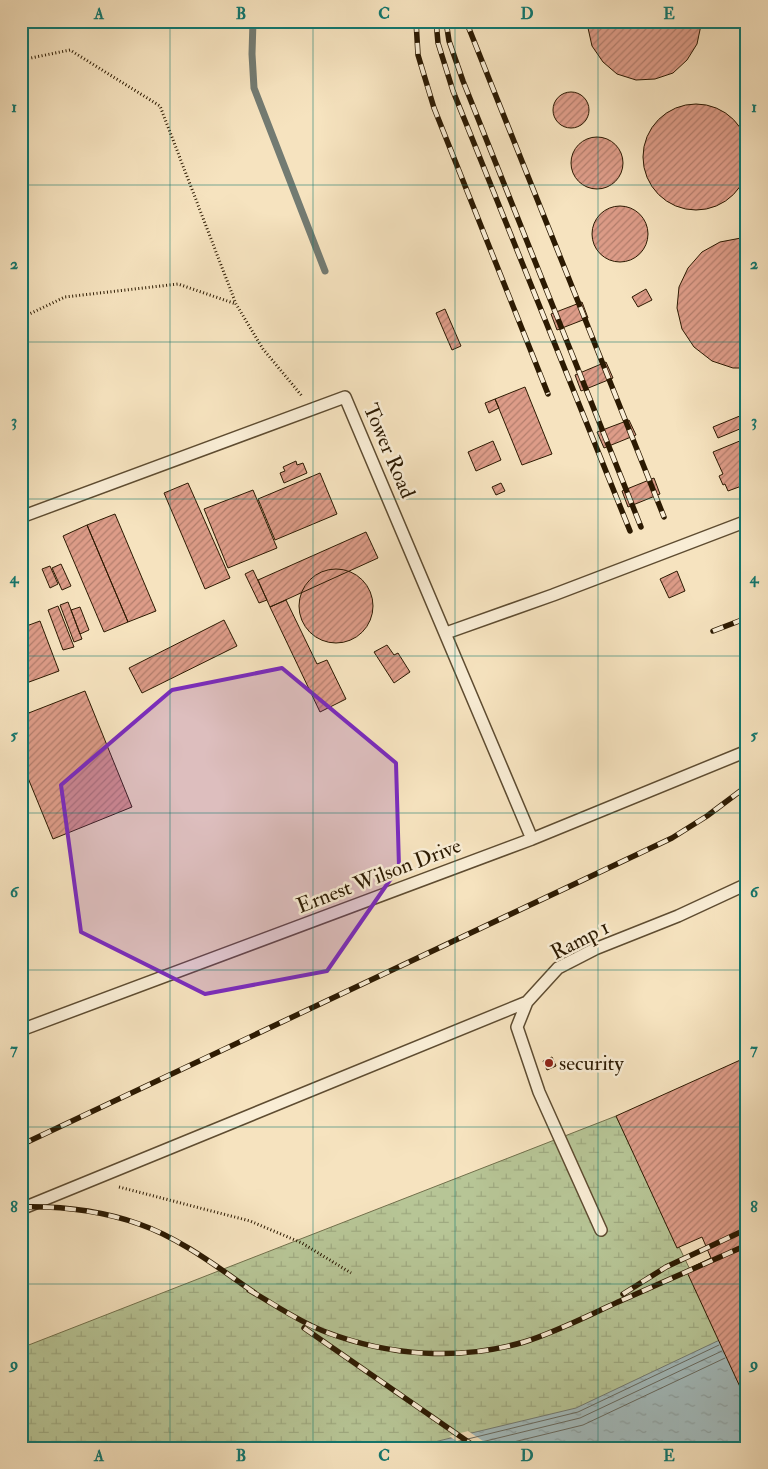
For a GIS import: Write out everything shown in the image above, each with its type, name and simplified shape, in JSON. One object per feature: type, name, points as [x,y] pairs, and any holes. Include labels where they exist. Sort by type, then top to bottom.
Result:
[{"type":"lane","name":"Tower Road","points":[[21,517],[345,397],[532,839]]},
{"type":"lane","points":[[446,633],[553,595],[747,521]]},
{"type":"lane","name":"Ernest Wilson Drive","points":[[21,1030],[532,839],[747,751]]},
{"type":"lane","name":"Ramp 1","points":[[602,1230],[539,1092],[517,1027],[527,1002],[558,968],[596,949],[678,916],[747,884]]},
{"type":"lane","points":[[21,1209],[527,1002]]},
{"type":"path","points":[[21,60],[70,50],[160,106],[236,304],[263,348],[312,408]]},
{"type":"path","points":[[21,318],[65,297],[178,284],[236,304]]},
{"type":"path","points":[[92,1180],[250,1221],[302,1243],[351,1272]]},
{"type":"highlighted area","points":[[282,668],[396,763],[399,867],[327,971],[205,994],[81,932],[61,785],[172,690]]},
{"type":"green space","points":[[616,1116],[747,1388],[747,1448],[21,1448],[21,1348]]},
{"type":"water","points":[[747,1327],[747,1448],[409,1448],[576,1408]]},
{"type":"pier","points":[[468,1431],[493,1448],[467,1448],[449,1436]]},
{"type":"building","points":[[588,21],[700,21],[701,25],[697,44],[687,60],[673,73],[655,79],[636,80],[617,74],[603,62],[592,46]]},
{"type":"building","points":[[571,92],[578,93],[584,97],[588,103],[588,117],[584,123],[578,127],[571,128],[564,127],[558,123],[554,117],[553,110],[554,103],[558,97],[564,93]]},
{"type":"building","points":[[696,104],[716,108],[733,120],[745,137],[749,157],[745,177],[733,194],[716,206],[696,210],[676,206],[659,194],[647,177],[643,157],[647,137],[659,120],[676,108]]},
{"type":"building","points":[[597,137],[607,139],[615,145],[621,153],[623,163],[621,173],[615,181],[607,187],[597,189],[587,187],[579,181],[573,173],[571,163],[573,153],[579,145],[587,139]]},
{"type":"building","points":[[614,206],[626,206],[636,210],[644,218],[648,234],[644,250],[636,258],[626,262],[614,262],[604,258],[596,250],[592,240],[592,228],[596,218],[604,210]]},
{"type":"building","points":[[741,238],[747,239],[747,368],[733,368],[712,361],[694,347],[682,329],[677,308],[679,287],[688,268],[702,252],[720,242]]},
{"type":"building","points":[[646,289],[652,300],[638,307],[632,297]]},
{"type":"building","points":[[582,302],[588,318],[557,330],[551,314]]},
{"type":"building","points":[[445,309],[461,346],[452,350],[436,313]]},
{"type":"building","points":[[606,362],[613,378],[581,391],[575,375]]},
{"type":"building","points":[[525,387],[552,454],[522,465],[495,399]]},
{"type":"building","points":[[495,399],[499,408],[489,413],[485,403]]},
{"type":"building","points":[[747,413],[747,426],[718,438],[713,427]]},
{"type":"building","points":[[629,420],[636,435],[604,448],[597,432]]},
{"type":"building","points":[[747,438],[747,484],[728,491],[719,476],[723,474],[713,452]]},
{"type":"building","points":[[493,441],[501,460],[476,471],[468,452]]},
{"type":"building","points":[[296,461],[297,465],[303,463],[307,473],[284,483],[280,473],[285,471],[283,467]]},
{"type":"building","points":[[320,473],[337,514],[275,540],[258,499]]},
{"type":"building","points":[[654,478],[660,494],[628,507],[622,491]]},
{"type":"building","points":[[188,483],[230,578],[205,589],[164,493]]},
{"type":"building","points":[[501,483],[505,491],[496,495],[492,487]]},
{"type":"building","points":[[253,490],[277,548],[228,568],[204,509]]},
{"type":"building","points":[[115,514],[156,611],[128,622],[87,525]]},
{"type":"building","points":[[87,525],[128,622],[104,632],[63,536]]},
{"type":"building","points":[[366,532],[378,558],[270,607],[258,580]]},
{"type":"building","points":[[61,564],[71,586],[62,590],[52,568]]},
{"type":"building","points":[[50,566],[58,584],[50,588],[42,569]]},
{"type":"building","points":[[336,569],[357,575],[367,585],[373,606],[367,627],[357,637],[336,643],[315,637],[305,627],[299,606],[305,585],[315,575]]},
{"type":"building","points":[[253,570],[267,600],[259,603],[245,574]]},
{"type":"building","points":[[677,571],[685,591],[669,598],[660,579]]},
{"type":"building","points":[[286,600],[317,664],[327,660],[346,699],[320,712],[270,607]]},
{"type":"building","points":[[68,602],[82,639],[74,642],[60,605]]},
{"type":"building","points":[[58,606],[74,647],[63,650],[48,610]]},
{"type":"building","points":[[80,607],[89,630],[80,634],[71,610]]},
{"type":"building","points":[[224,620],[237,646],[142,693],[129,668]]},
{"type":"building","points":[[40,621],[59,671],[21,685],[21,628]]},
{"type":"building","points":[[387,645],[394,655],[398,653],[410,672],[394,683],[374,652]]},
{"type":"building","points":[[85,691],[132,807],[53,839],[21,761],[21,716]]},
{"type":"building","name":"security","points":[[552,1057],[556,1066],[547,1070],[543,1061]]},
{"type":"building","points":[[747,1057],[747,1402],[686,1270],[711,1258],[702,1237],[677,1248],[616,1116]]},
{"type":"waterway","points":[[253,21],[254,88],[325,271]]},
{"type":"railway","points":[[416,21],[418,55],[434,108],[548,394]]},
{"type":"railway","points":[[436,21],[438,43],[453,91],[630,531]]},
{"type":"railway","points":[[446,21],[449,41],[463,81],[641,527]]},
{"type":"railway","points":[[466,21],[664,517]]},
{"type":"railway","points":[[713,631],[747,618]]},
{"type":"railway","points":[[21,1145],[672,838],[707,816],[747,786]]},
{"type":"railway","points":[[21,1207],[81,1210],[125,1219],[139,1224],[170,1237],[214,1264],[255,1293]]},
{"type":"railway","points":[[623,1294],[666,1267],[747,1229]]},
{"type":"railway","points":[[249,1290],[306,1323],[350,1340],[399,1351],[449,1354],[474,1352],[524,1342],[548,1334],[747,1245]]},
{"type":"railway","points":[[304,1328],[477,1448]]},
{"type":"place","name":"security","points":[[549,1063]]}]
